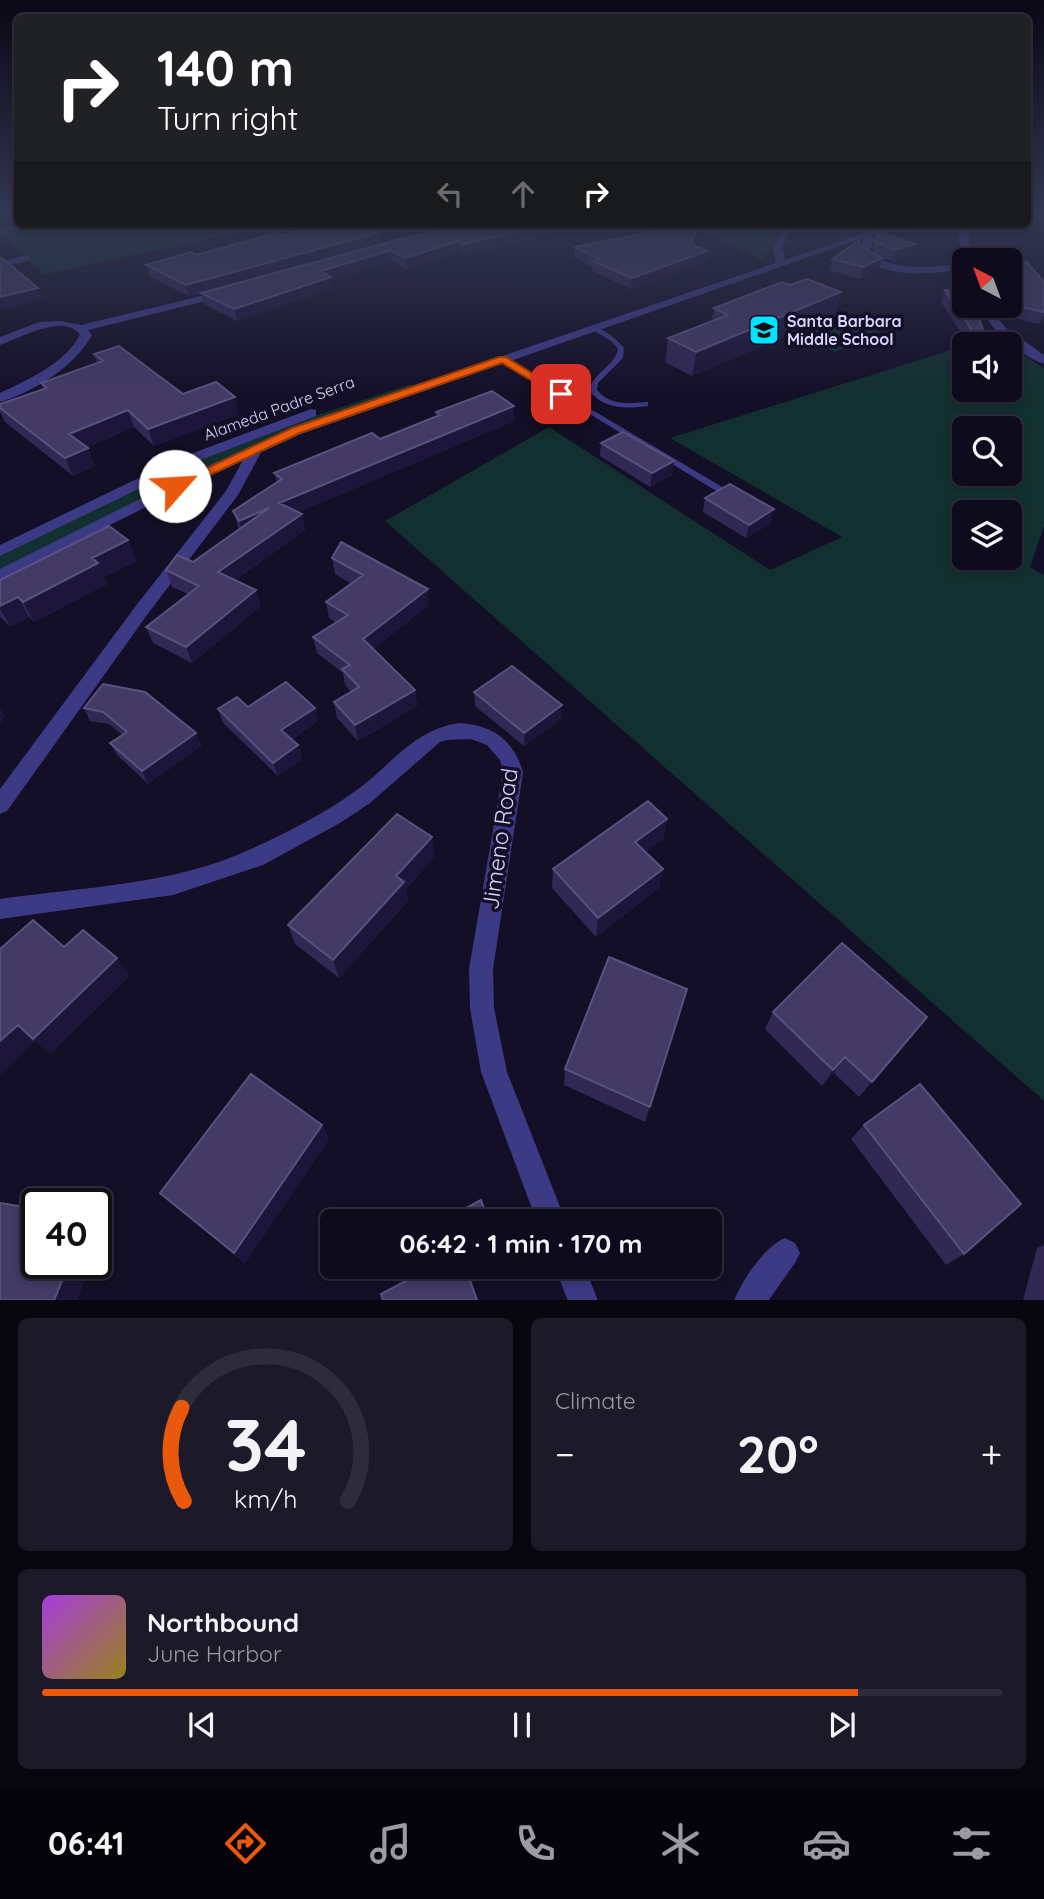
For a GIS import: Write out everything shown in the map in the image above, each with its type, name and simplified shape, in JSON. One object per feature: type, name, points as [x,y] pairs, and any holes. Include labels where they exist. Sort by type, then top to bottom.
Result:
[{"type":"street","name":"Alameda Padre Serra","points":[[0,575],[257,447],[322,421],[742,276]]},
{"type":"street","points":[[0,342],[41,325],[59,324],[81,328],[238,290]]},
{"type":"street","points":[[991,318],[1007,335],[1044,360]]},
{"type":"street","points":[[0,398],[50,370],[73,353],[83,344],[86,335],[81,328]]},
{"type":"street","name":"Alameda Padre Serra","points":[[0,551],[156,475],[239,439],[408,382],[503,359]]},
{"type":"street","points":[[0,805],[141,611],[233,492],[257,447]]},
{"type":"street","name":"Jimeno Road","points":[[0,909],[173,885],[224,869],[255,858],[333,817],[363,797],[433,737],[462,730],[492,738],[504,747],[511,759],[513,772],[481,969],[482,1009],[494,1072],[547,1209]]},
{"type":"street","points":[[749,1300],[785,1253]]},
{"type":"street","points":[[575,1279],[583,1300]]},
{"type":"lane","points":[[594,328],[621,348],[620,358],[595,382],[593,390],[600,400],[620,406],[645,404]]},
{"type":"lane","points":[[503,359],[726,493]]},
{"type":"green space","points":[[846,317],[880,332],[835,352],[800,336]]},
{"type":"green space","points":[[952,350],[952,402],[1022,402],[1022,354],[1044,368],[1044,526],[1030,567],[1044,575],[1044,1101],[385,521],[549,427],[770,570],[842,537],[670,438]]},
{"type":"green space","points":[[408,385],[419,385],[264,440],[0,571],[0,555],[158,477],[257,435]]},
{"type":"building","points":[[0,276],[23,276],[38,288],[0,297]]},
{"type":"building","points":[[167,276],[220,276],[186,285]]},
{"type":"building","points":[[265,276],[331,277],[234,309],[201,293]]},
{"type":"building","points":[[1022,276],[1039,276],[1044,282],[1044,312],[1022,307]]},
{"type":"building","points":[[807,279],[841,292],[696,352],[668,338],[728,315],[714,308],[782,282],[790,285]]},
{"type":"building","points":[[945,290],[952,291],[952,300]]},
{"type":"building","points":[[964,318],[979,318],[983,332],[973,332]]},
{"type":"building","points":[[119,346],[183,394],[216,382],[235,397],[148,429],[128,410],[69,434],[88,448],[65,458],[0,408],[0,404],[47,388],[41,383],[103,361],[94,354]]},
{"type":"building","points":[[492,391],[514,406],[279,503],[302,514],[218,572],[256,590],[186,647],[146,627],[199,586],[166,570],[177,555],[193,562],[269,508],[239,521],[233,511],[282,479],[274,473],[372,433],[380,439],[440,415],[436,412]]},
{"type":"building","points":[[623,432],[674,461],[652,473],[601,443]]},
{"type":"building","points":[[730,484],[774,509],[749,525],[705,498]]},
{"type":"building","points":[[109,526],[128,540],[92,558],[98,563],[23,602],[18,597],[0,606],[0,580]]},
{"type":"building","points":[[341,542],[428,589],[363,639],[415,690],[355,725],[334,702],[359,687],[342,669],[350,665],[313,637],[348,615],[326,602],[363,575],[332,558]]},
{"type":"building","points":[[512,666],[562,705],[524,733],[474,692]]},
{"type":"building","points":[[286,682],[315,708],[281,730],[298,745],[273,763],[218,709],[237,697],[248,707]]},
{"type":"building","points":[[103,684],[145,692],[196,733],[142,771],[110,743],[127,732],[103,712],[84,708]]},
{"type":"building","points":[[648,801],[667,819],[635,842],[663,869],[598,918],[553,869]]},
{"type":"building","points":[[397,814],[432,837],[396,876],[404,882],[333,960],[288,925]]},
{"type":"building","points":[[33,920],[64,947],[83,930],[117,958],[33,1039],[18,1025],[0,1041],[0,949]]},
{"type":"building","points":[[842,943],[927,1017],[872,1082],[845,1057],[833,1070],[773,1012]]},
{"type":"building","points":[[609,957],[687,989],[650,1107],[565,1069]]},
{"type":"building","points":[[251,1074],[322,1125],[234,1253],[160,1193]]},
{"type":"building","points":[[920,1084],[1021,1204],[964,1254],[864,1125]]},
{"type":"building","points":[[481,1200],[484,1209],[465,1209]]},
{"type":"building","points":[[0,1203],[21,1206],[21,1279],[63,1279],[54,1300],[0,1300]]},
{"type":"building","points":[[409,1279],[469,1279],[477,1300],[383,1300],[381,1294]]},
{"type":"place","name":"Santa Barbara Middle School","points":[[764,330]]},
{"type":"route","points":[[175,486],[296,431],[503,359],[561,394]]}]
